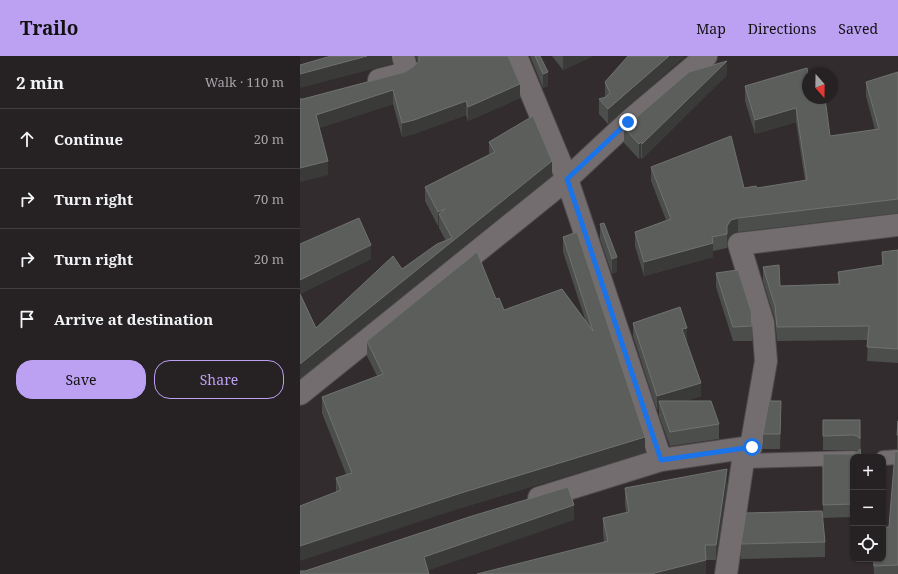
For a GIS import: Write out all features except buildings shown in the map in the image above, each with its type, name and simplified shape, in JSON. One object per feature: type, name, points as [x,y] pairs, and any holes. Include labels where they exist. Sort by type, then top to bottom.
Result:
[{"type":"street","points":[[358,86],[402,74],[407,71],[403,56]]},
{"type":"street","points":[[516,56],[567,179],[661,460]]},
{"type":"street","points":[[300,394],[567,179],[628,122],[706,56]]},
{"type":"street","points":[[726,574],[747,454],[766,361],[763,323],[739,244],[898,225]]},
{"type":"street","points":[[518,504],[661,460],[747,454]]},
{"type":"lane","points":[[747,454],[850,458]]},
{"type":"lane","points":[[886,458],[898,458]]},
{"type":"route","points":[[628,122],[567,179],[661,460],[752,447]]}]
